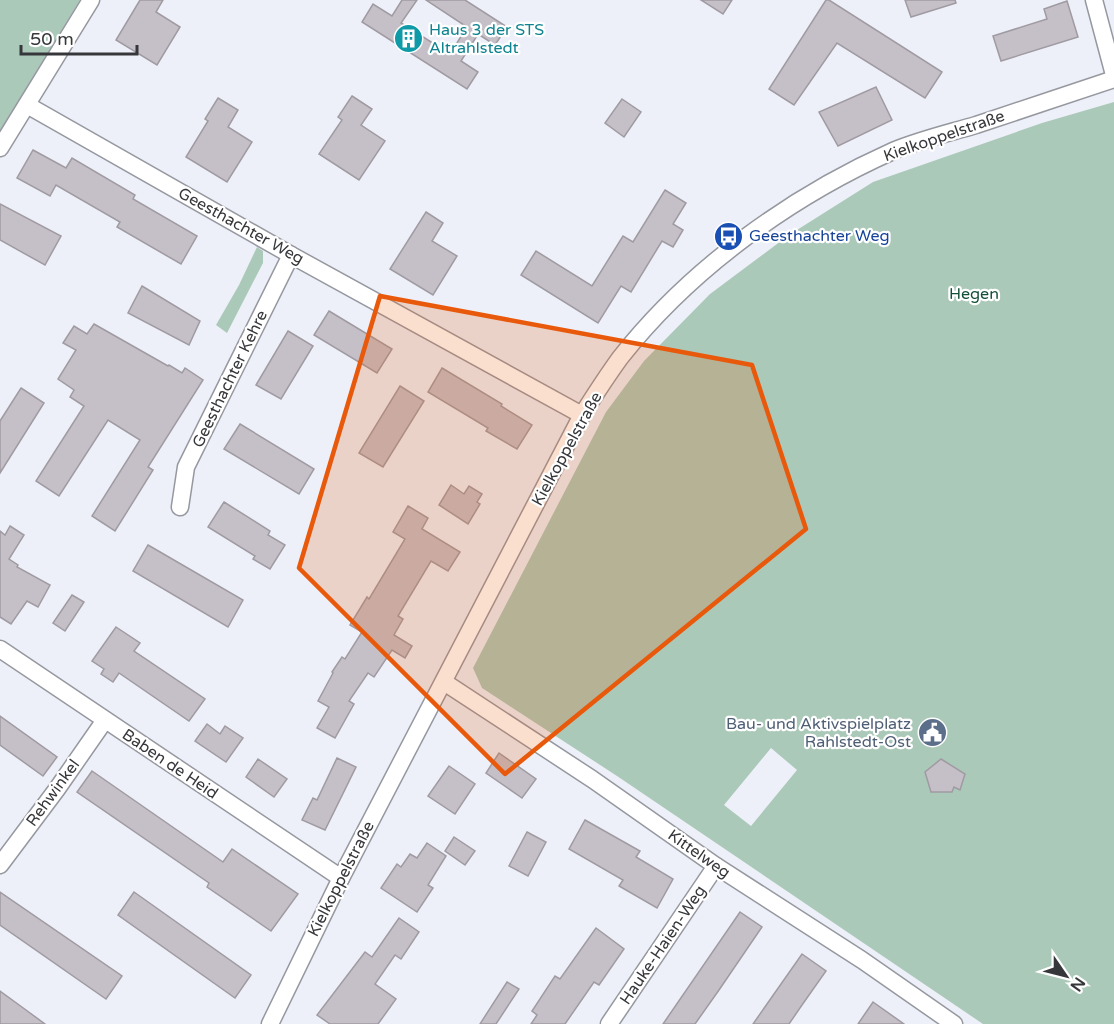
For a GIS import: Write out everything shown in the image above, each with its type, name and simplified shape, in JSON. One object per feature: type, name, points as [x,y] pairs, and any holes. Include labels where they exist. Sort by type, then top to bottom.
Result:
[{"type":"street","points":[[0,148],[91,0]]},
{"type":"street","points":[[1094,0],[1114,76]]},
{"type":"street","name":"Kielkoppelstraße","points":[[270,1024],[341,878],[582,415],[621,358],[696,278],[737,245],[842,176],[896,150],[1114,76]]},
{"type":"street","name":"Geesthachter Weg","points":[[27,105],[291,255],[582,415]]},
{"type":"street","name":"Geesthachter Kehre","points":[[180,507],[186,467],[291,255]]},
{"type":"street","name":"Baben de Heid","points":[[0,649],[341,878]]},
{"type":"street","name":"Kittelweg","points":[[444,682],[592,779],[716,866],[862,960],[954,1024]]},
{"type":"street","name":"Rehwinkel","points":[[0,865],[105,720]]},
{"type":"street","name":"Hauke-Haien-Weg","points":[[609,1024],[716,866]]},
{"type":"highlighted area","points":[[380,296],[752,365],[806,529],[505,774],[299,568]]},
{"type":"green space","points":[[0,0],[80,0],[0,131]]},
{"type":"green space","name":"Hegen","points":[[1114,102],[1114,1024],[983,1024],[617,776],[482,688],[473,668],[606,412],[644,361],[710,294],[789,235],[873,182],[1042,123]],"holes":[[[771,748],[797,770],[751,826],[724,805]]]},
{"type":"green space","points":[[257,247],[263,251],[263,263],[227,333],[216,325]]},
{"type":"building","points":[[140,0],[163,0],[156,12],[180,27],[157,65],[116,40]]},
{"type":"building","name":"Haus 3 der STS Altrahlstedt","points":[[402,0],[417,0],[401,23],[450,54],[467,27],[426,0],[465,0],[507,27],[495,45],[478,34],[461,61],[478,72],[467,89],[362,22],[373,4],[392,16]]},
{"type":"building","points":[[701,0],[732,0],[723,14]]},
{"type":"building","points":[[826,0],[942,72],[925,98],[837,43],[794,105],[769,89]]},
{"type":"building","points":[[905,0],[955,0],[956,3],[911,17]]},
{"type":"building","points":[[1067,1],[1078,37],[1001,61],[993,36],[1047,19],[1044,9]]},
{"type":"building","points":[[876,87],[892,120],[838,146],[819,112]]},
{"type":"building","points":[[352,96],[372,109],[361,125],[385,141],[359,180],[319,154],[342,120],[338,117]]},
{"type":"building","points":[[218,98],[238,110],[228,127],[252,142],[227,182],[186,157],[208,121],[205,119]]},
{"type":"building","points":[[622,99],[641,112],[624,137],[605,123]]},
{"type":"building","points":[[33,150],[66,168],[72,158],[135,195],[133,199],[197,236],[181,264],[117,227],[120,222],[56,185],[50,196],[17,178]]},
{"type":"building","points":[[665,190],[686,203],[673,224],[683,230],[673,247],[662,241],[631,292],[621,286],[598,323],[521,275],[536,251],[592,286],[623,236],[633,242]]},
{"type":"building","points":[[0,204],[61,236],[45,265],[0,240]]},
{"type":"building","points":[[426,212],[443,223],[432,241],[457,256],[433,295],[390,269]]},
{"type":"building","points":[[142,286],[200,321],[189,345],[128,313]]},
{"type":"building","points":[[329,311],[392,349],[377,373],[314,335]]},
{"type":"building","points":[[94,324],[168,366],[182,373],[185,368],[203,380],[148,467],[153,470],[115,531],[92,516],[140,440],[108,420],[59,496],[36,481],[84,406],[70,397],[74,390],[58,379],[76,350],[63,343],[74,326],[87,334]]},
{"type":"building","points":[[288,331],[313,346],[281,399],[256,385]]},
{"type":"building","points":[[442,368],[532,425],[517,449],[486,431],[488,428],[428,392]]},
{"type":"building","points":[[400,386],[424,401],[383,467],[359,453]]},
{"type":"building","points":[[21,388],[44,403],[0,473],[0,421]]},
{"type":"building","points":[[240,424],[314,469],[299,494],[224,449]]},
{"type":"building","points":[[451,485],[464,494],[469,486],[482,494],[477,502],[480,504],[468,524],[439,505]]},
{"type":"building","points":[[224,502],[270,531],[268,535],[285,545],[270,569],[253,559],[255,556],[208,527]]},
{"type":"building","points":[[408,506],[428,518],[422,529],[460,552],[448,571],[431,561],[398,616],[403,619],[394,635],[412,646],[405,658],[392,650],[374,677],[368,673],[349,701],[354,704],[335,738],[317,728],[329,707],[318,701],[332,672],[342,657],[345,659],[362,632],[350,625],[367,597],[369,599],[405,539],[393,532]]},
{"type":"building","points":[[10,526],[24,535],[9,559],[18,565],[17,567],[50,585],[38,607],[27,601],[11,624],[0,617],[0,531],[5,535]]},
{"type":"building","points":[[148,545],[243,600],[228,627],[133,571]]},
{"type":"building","points":[[72,595],[84,602],[65,631],[53,623]]},
{"type":"building","points":[[116,627],[140,643],[134,651],[205,699],[189,721],[119,673],[113,682],[101,674],[104,669],[92,661]]},
{"type":"building","points":[[0,716],[57,757],[43,776],[0,745]]},
{"type":"building","points":[[207,724],[220,734],[225,726],[243,738],[226,762],[195,741]]},
{"type":"building","points":[[499,753],[536,779],[522,798],[486,773]]},
{"type":"building","points":[[337,758],[356,767],[325,830],[302,820],[313,798],[317,800]]},
{"type":"building","points":[[258,759],[287,779],[274,797],[246,777]]},
{"type":"building","points":[[941,759],[965,774],[960,790],[954,787],[952,792],[931,792],[925,772]]},
{"type":"building","points":[[449,766],[475,784],[455,814],[428,796]]},
{"type":"building","points":[[92,771],[223,862],[232,849],[298,894],[271,931],[207,887],[209,883],[77,792]]},
{"type":"building","points":[[585,820],[640,851],[636,857],[673,879],[657,908],[619,886],[623,880],[569,849]]},
{"type":"building","points":[[527,832],[546,842],[528,876],[509,866]]},
{"type":"building","points":[[454,837],[475,851],[465,865],[445,851]]},
{"type":"building","points":[[427,843],[446,856],[428,885],[433,888],[417,912],[381,888],[397,864],[401,867],[410,854],[417,858]]},
{"type":"building","points":[[0,892],[122,976],[106,999],[0,925]]},
{"type":"building","points":[[134,892],[251,975],[235,998],[118,915]]},
{"type":"building","points":[[740,912],[762,927],[719,990],[695,1024],[663,1024]]},
{"type":"building","points":[[399,918],[419,932],[401,959],[395,955],[375,984],[396,999],[378,1024],[330,1024],[317,1015],[365,952],[372,957]]},
{"type":"building","points":[[596,928],[624,949],[599,985],[594,982],[565,1024],[531,1024],[537,1015],[532,1011],[555,976],[560,979]]},
{"type":"building","points":[[802,954],[826,971],[789,1024],[753,1024]]},
{"type":"building","points":[[507,982],[519,989],[496,1024],[480,1024]]},
{"type":"building","points":[[0,991],[26,1010],[45,1024],[0,1024]]},
{"type":"building","points":[[873,1002],[904,1024],[858,1024]]},
{"type":"place","name":"Haus 3 der STS Altrahlstedt","points":[[408,39]]},
{"type":"place","name":"Geesthachter Weg","points":[[728,236]]},
{"type":"place","name":"Bau- und Aktivspielplatz Rahlstedt-Ost","points":[[932,733]]}]
